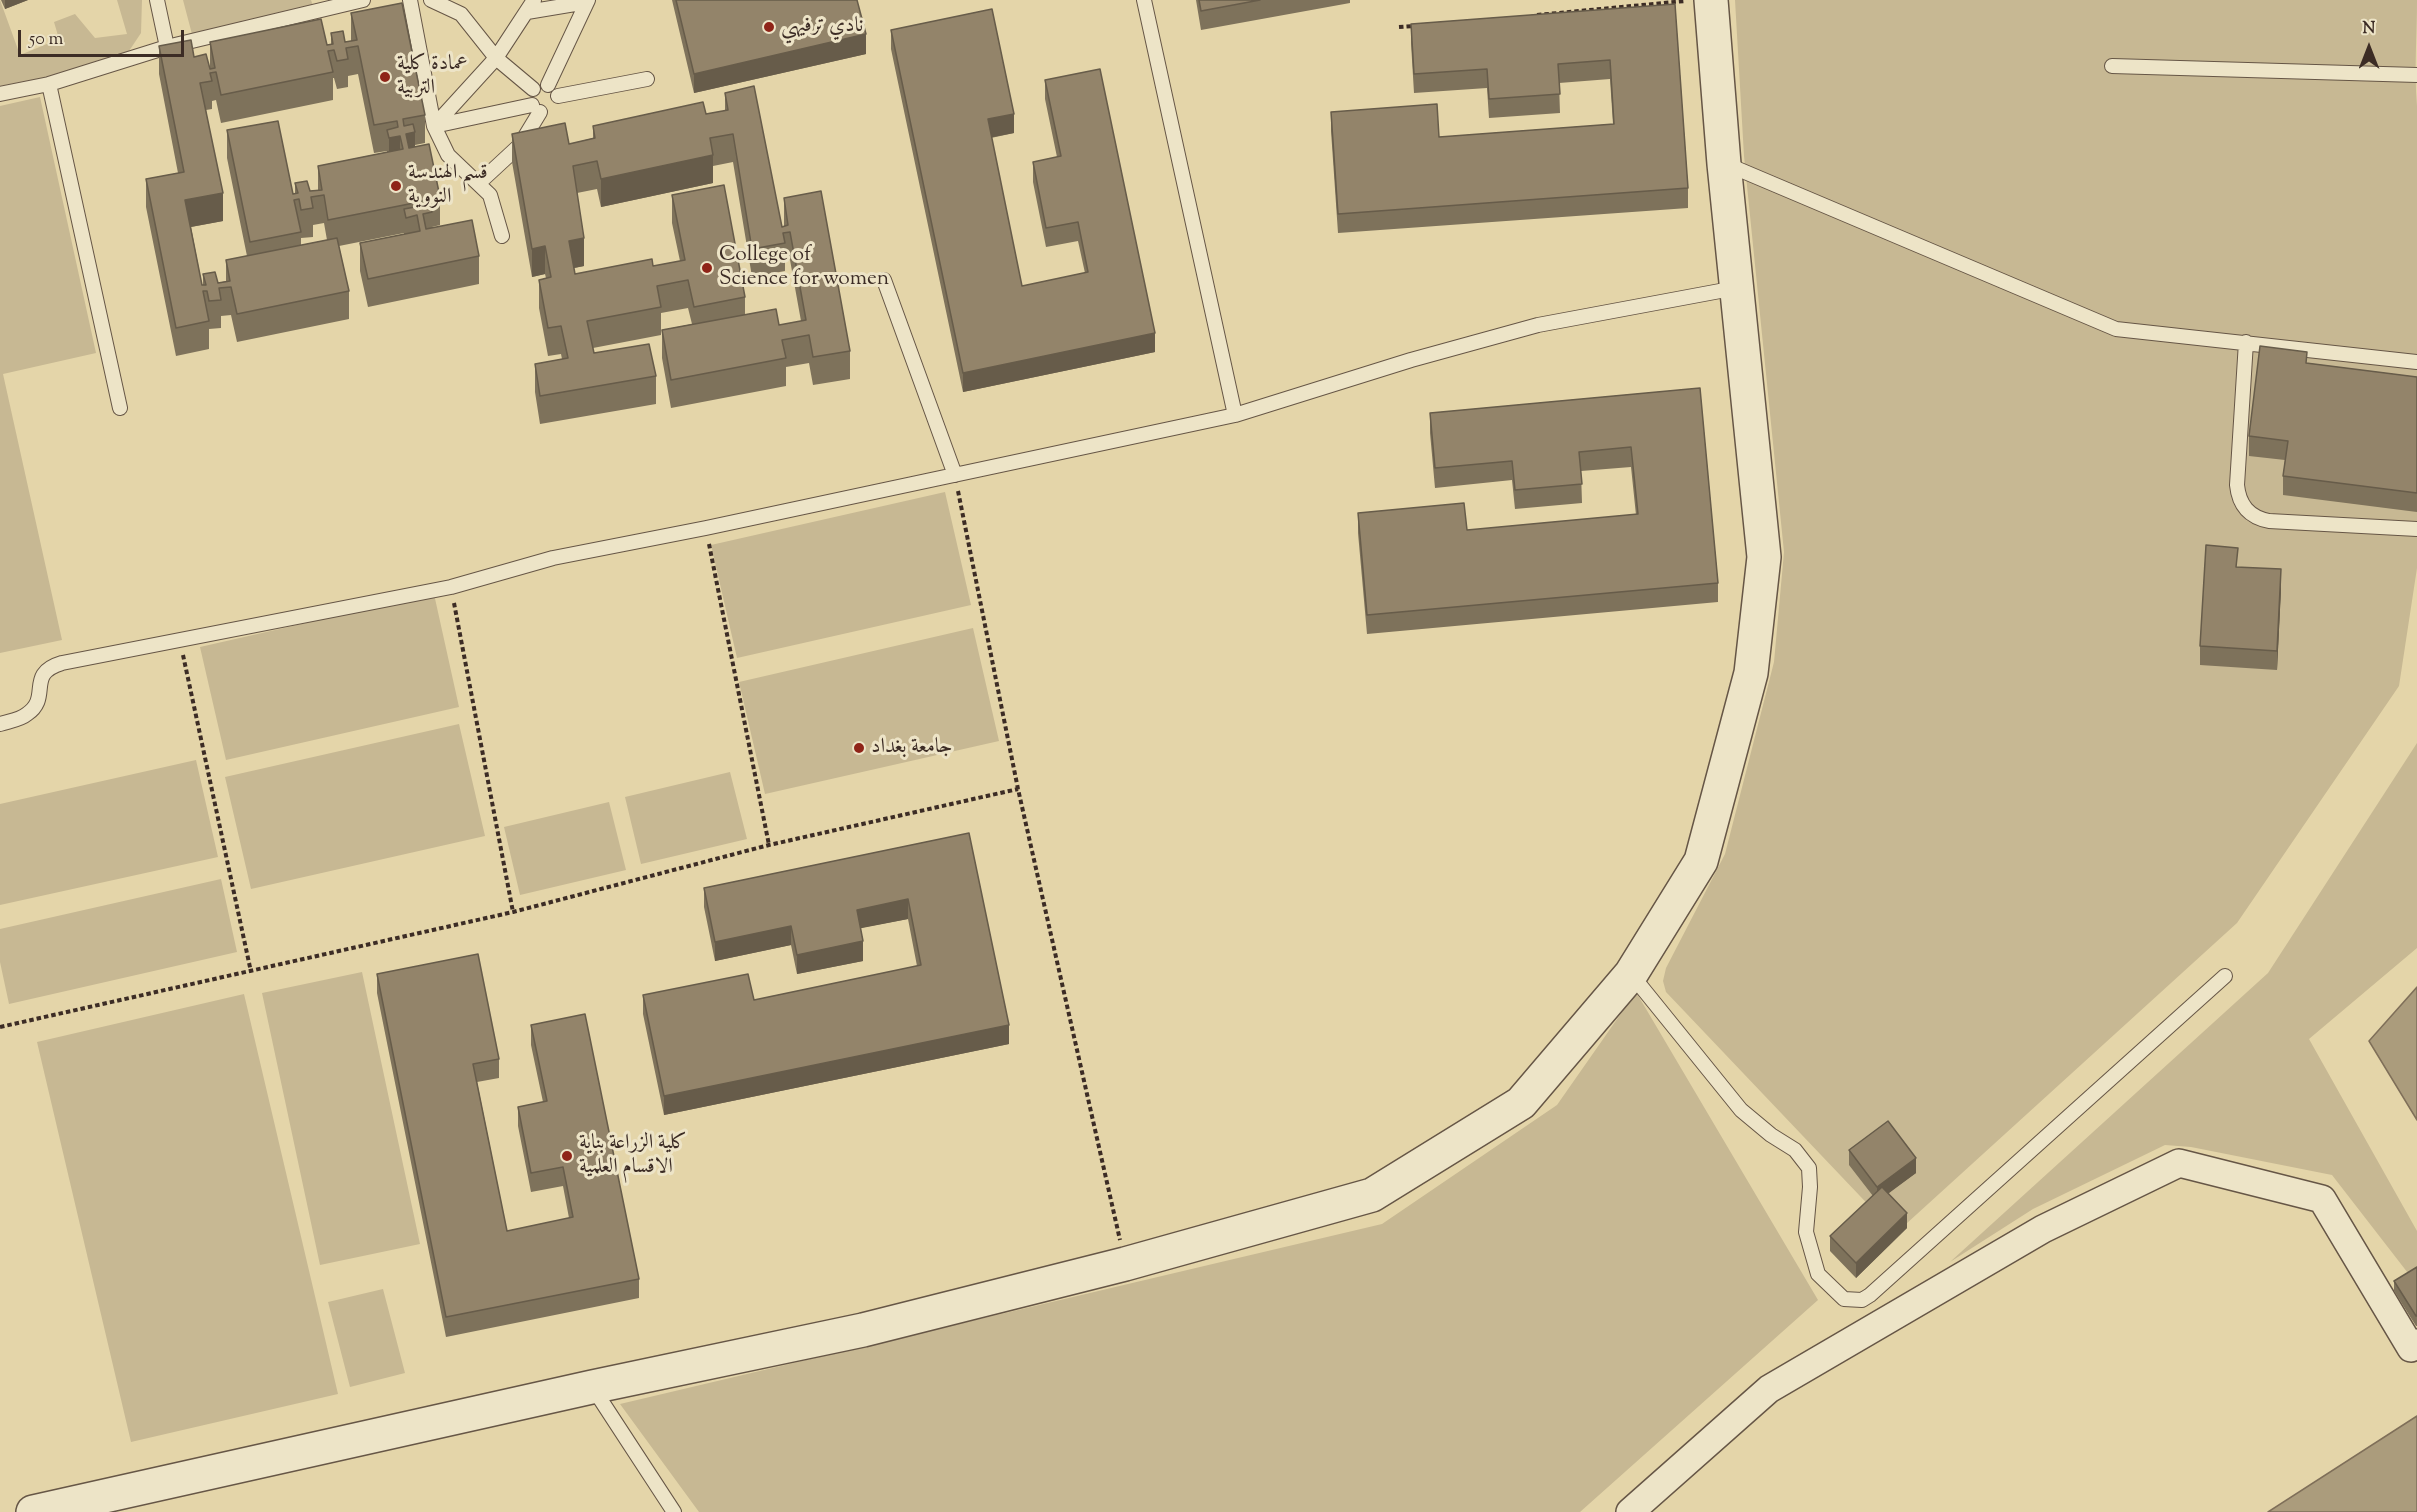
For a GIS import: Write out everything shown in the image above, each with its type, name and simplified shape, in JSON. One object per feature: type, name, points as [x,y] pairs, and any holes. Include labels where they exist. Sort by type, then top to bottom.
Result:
[{"type":"street","points":[[33,1512],[592,1387],[863,1330],[1125,1264],[1372,1196],[1521,1103],[1631,974],[1701,861],[1751,673],[1764,557],[1724,164],[1711,0]]},
{"type":"street","points":[[1630,1512],[1769,1389],[2043,1229],[2179,1163],[2322,1199],[2411,1348],[2417,1343]]},
{"type":"lane","points":[[157,0],[167,47]]},
{"type":"lane","points":[[0,94],[48,84],[167,47],[363,0]]},
{"type":"lane","points":[[410,0],[434,126],[448,155],[480,182],[490,195],[502,236]]},
{"type":"lane","points":[[431,0],[461,14],[496,58],[533,89]]},
{"type":"lane","points":[[1144,0],[1235,415]]},
{"type":"lane","points":[[434,126],[496,58],[531,6],[588,1]]},
{"type":"lane","points":[[548,85],[588,1]]},
{"type":"lane","points":[[2112,66],[2417,75]]},
{"type":"lane","points":[[558,96],[647,80]]},
{"type":"lane","points":[[48,84],[120,408]]},
{"type":"lane","points":[[434,126],[536,108],[549,111],[556,105],[558,96],[555,89],[548,85],[540,85],[533,89],[530,97],[536,108]]},
{"type":"lane","points":[[480,182],[520,146],[536,108]]},
{"type":"lane","points":[[1724,164],[2116,329],[2417,362]]},
{"type":"lane","points":[[884,280],[955,475]]},
{"type":"lane","points":[[0,724],[27,715],[37,705],[41,677],[48,668],[450,587],[553,558],[706,528],[1235,415],[1411,360],[1538,325],[1736,288]]},
{"type":"lane","points":[[2246,342],[2237,485],[2238,495],[2249,513],[2269,521],[2417,529]]},
{"type":"lane","points":[[1631,974],[1741,1110],[1771,1135],[1795,1150],[1809,1168],[1810,1187],[1806,1232],[1809,1251],[1818,1274],[1837,1295],[1853,1301],[1870,1295],[2225,976]]},
{"type":"lane","points":[[592,1387],[674,1512]]},
{"type":"path","points":[[1528,15],[1693,0]]},
{"type":"path","points":[[1399,27],[1422,25]]},
{"type":"path","points":[[955,475],[1018,789],[1125,1264]]},
{"type":"path","points":[[706,528],[769,845]]},
{"type":"path","points":[[450,587],[513,912]]},
{"type":"path","points":[[180,640],[251,972]]},
{"type":"path","points":[[0,1027],[513,912],[769,845],[1018,789]]},
{"type":"shaded area","points":[[0,0],[20,55],[59,39],[54,22],[75,14],[95,38],[127,34],[117,0],[142,0],[141,33],[121,63],[0,86]]},
{"type":"shaded area","points":[[183,0],[311,0],[314,9],[193,38]]},
{"type":"shaded area","points":[[1735,0],[2417,0],[2417,568],[2399,686],[2237,923],[1906,1224],[1879,1216],[1666,992],[1663,981],[1666,968],[1725,854],[1774,662],[1784,552],[1744,156]]},
{"type":"shaded area","points":[[40,97],[96,353],[3,374],[62,640],[0,653],[0,106]]},
{"type":"shaded area","points":[[945,492],[971,605],[737,658],[711,545]]},
{"type":"shaded area","points":[[434,594],[459,707],[226,760],[200,647]]},
{"type":"shaded area","points":[[973,628],[999,741],[765,794],[739,682]]},
{"type":"shaded area","points":[[459,724],[485,836],[251,889],[225,777]]},
{"type":"shaded area","points":[[2417,743],[2417,948],[2309,1039],[2417,1231],[2417,1271],[2411,1277],[2332,1175],[2191,1147],[2165,1145],[2033,1209],[1950,1262],[2268,973]]},
{"type":"shaded area","points":[[196,760],[218,857],[0,905],[0,804]]},
{"type":"shaded area","points":[[730,772],[747,839],[641,864],[625,797]]},
{"type":"shaded area","points":[[609,802],[626,870],[520,895],[504,827]]},
{"type":"shaded area","points":[[221,879],[237,952],[9,1004],[0,962],[0,929]]},
{"type":"shaded area","points":[[362,972],[420,1244],[320,1265],[262,993]]},
{"type":"shaded area","points":[[2417,987],[2417,1120],[2369,1041]]},
{"type":"shaded area","points":[[1636,992],[1818,1300],[1580,1512],[699,1512],[620,1404],[1382,1224],[1557,1105]]},
{"type":"shaded area","points":[[244,994],[338,1394],[131,1442],[37,1042]]},
{"type":"shaded area","points":[[383,1289],[405,1373],[350,1387],[328,1302]]},
{"type":"shaded area","points":[[2417,1416],[2417,1512],[2268,1512]]},
{"type":"building","name":"نادي ترفيهي","points":[[676,0],[857,0],[866,34],[694,74]]},
{"type":"building","points":[[1199,0],[1260,0],[1201,11]]},
{"type":"building","points":[[402,3],[425,115],[403,119],[404,126],[413,124],[415,132],[406,134],[409,148],[429,144],[440,197],[420,201],[420,206],[430,204],[432,212],[423,214],[426,229],[472,220],[479,256],[368,279],[360,243],[420,231],[417,215],[406,218],[404,209],[415,207],[414,203],[328,220],[324,195],[311,197],[313,208],[301,210],[299,199],[294,200],[301,232],[250,242],[227,130],[278,121],[293,194],[298,193],[295,183],[307,181],[310,191],[322,190],[318,166],[403,149],[400,136],[389,138],[387,130],[398,127],[397,121],[374,125],[358,46],[346,48],[348,59],[337,61],[334,50],[328,51],[333,72],[221,95],[216,72],[210,73],[212,81],[200,83],[223,193],[185,200],[202,285],[206,285],[203,274],[215,272],[218,283],[230,281],[226,260],[337,238],[349,291],[237,314],[231,287],[219,288],[221,300],[209,301],[207,291],[203,291],[209,321],[176,328],[146,179],[184,172],[159,46],[191,40],[194,57],[206,54],[210,69],[215,68],[210,42],[321,19],[327,45],[333,44],[331,33],[343,31],[345,42],[357,40],[351,13]]},
{"type":"building","points":[[1675,4],[1688,188],[1338,214],[1331,112],[1437,104],[1439,137],[1614,124],[1610,60],[1558,64],[1560,94],[1489,99],[1487,69],[1414,74],[1411,24]]},
{"type":"building","points":[[992,9],[1014,114],[988,119],[1022,286],[1088,272],[1078,222],[1046,228],[1033,162],[1061,156],[1045,80],[1100,69],[1155,333],[963,373],[891,30]]},
{"type":"building","points":[[754,86],[782,227],[788,225],[784,198],[821,191],[850,351],[813,357],[809,335],[782,340],[786,358],[671,380],[662,330],[776,309],[779,325],[806,320],[790,232],[783,233],[785,243],[752,249],[733,134],[710,138],[713,155],[601,179],[597,161],[573,166],[584,238],[569,241],[575,274],[652,259],[653,266],[685,260],[672,195],[724,185],[745,297],[694,307],[688,280],[657,286],[661,307],[587,321],[594,353],[649,344],[656,376],[540,396],[535,364],[568,358],[561,326],[548,328],[539,280],[551,277],[545,246],[532,249],[512,134],[565,123],[569,144],[595,138],[593,126],[703,102],[706,114],[728,110],[725,93]]},
{"type":"building","points":[[2260,346],[2307,352],[2306,363],[2417,377],[2417,493],[2283,476],[2288,441],[2249,436]]},
{"type":"building","points":[[1700,388],[1718,583],[1367,615],[1358,513],[1464,503],[1467,530],[1638,514],[1631,447],[1579,452],[1582,484],[1515,490],[1512,461],[1435,468],[1430,413]]},
{"type":"building","points":[[2206,545],[2238,548],[2236,567],[2281,569],[2277,651],[2200,646]]},
{"type":"building","name":"كلية الزراعة بناية الاقسام العلمية","points":[[969,833],[1009,1025],[664,1096],[643,995],[748,974],[754,1000],[921,965],[908,899],[857,910],[863,941],[797,955],[791,926],[715,942],[704,888]]},
{"type":"building","name":"كلية الزراعة بناية الاقسام العلمية","points":[[478,954],[499,1059],[473,1064],[507,1231],[573,1217],[563,1167],[531,1173],[518,1107],[547,1101],[531,1025],[585,1014],[639,1279],[446,1317],[377,974]]},
{"type":"building","points":[[1888,1121],[1916,1158],[1877,1187],[1849,1150]]},
{"type":"building","points":[[1882,1187],[1907,1213],[1856,1263],[1830,1236]]},
{"type":"building","points":[[2417,1267],[2417,1316],[2416,1316],[2394,1281]]},
{"type":"place","name":"نادي ترفيهي","points":[[769,27]]},
{"type":"place","name":"عمادة كلية التربية","points":[[385,77]]},
{"type":"place","name":"قسم الهندسة النووية","points":[[396,186]]},
{"type":"place","name":"College of Science for women","points":[[707,268]]},
{"type":"place","name":"جامعة بغداد","points":[[859,748]]},
{"type":"place","name":"كلية الزراعة بناية الاقسام العلمية","points":[[567,1156]]}]
